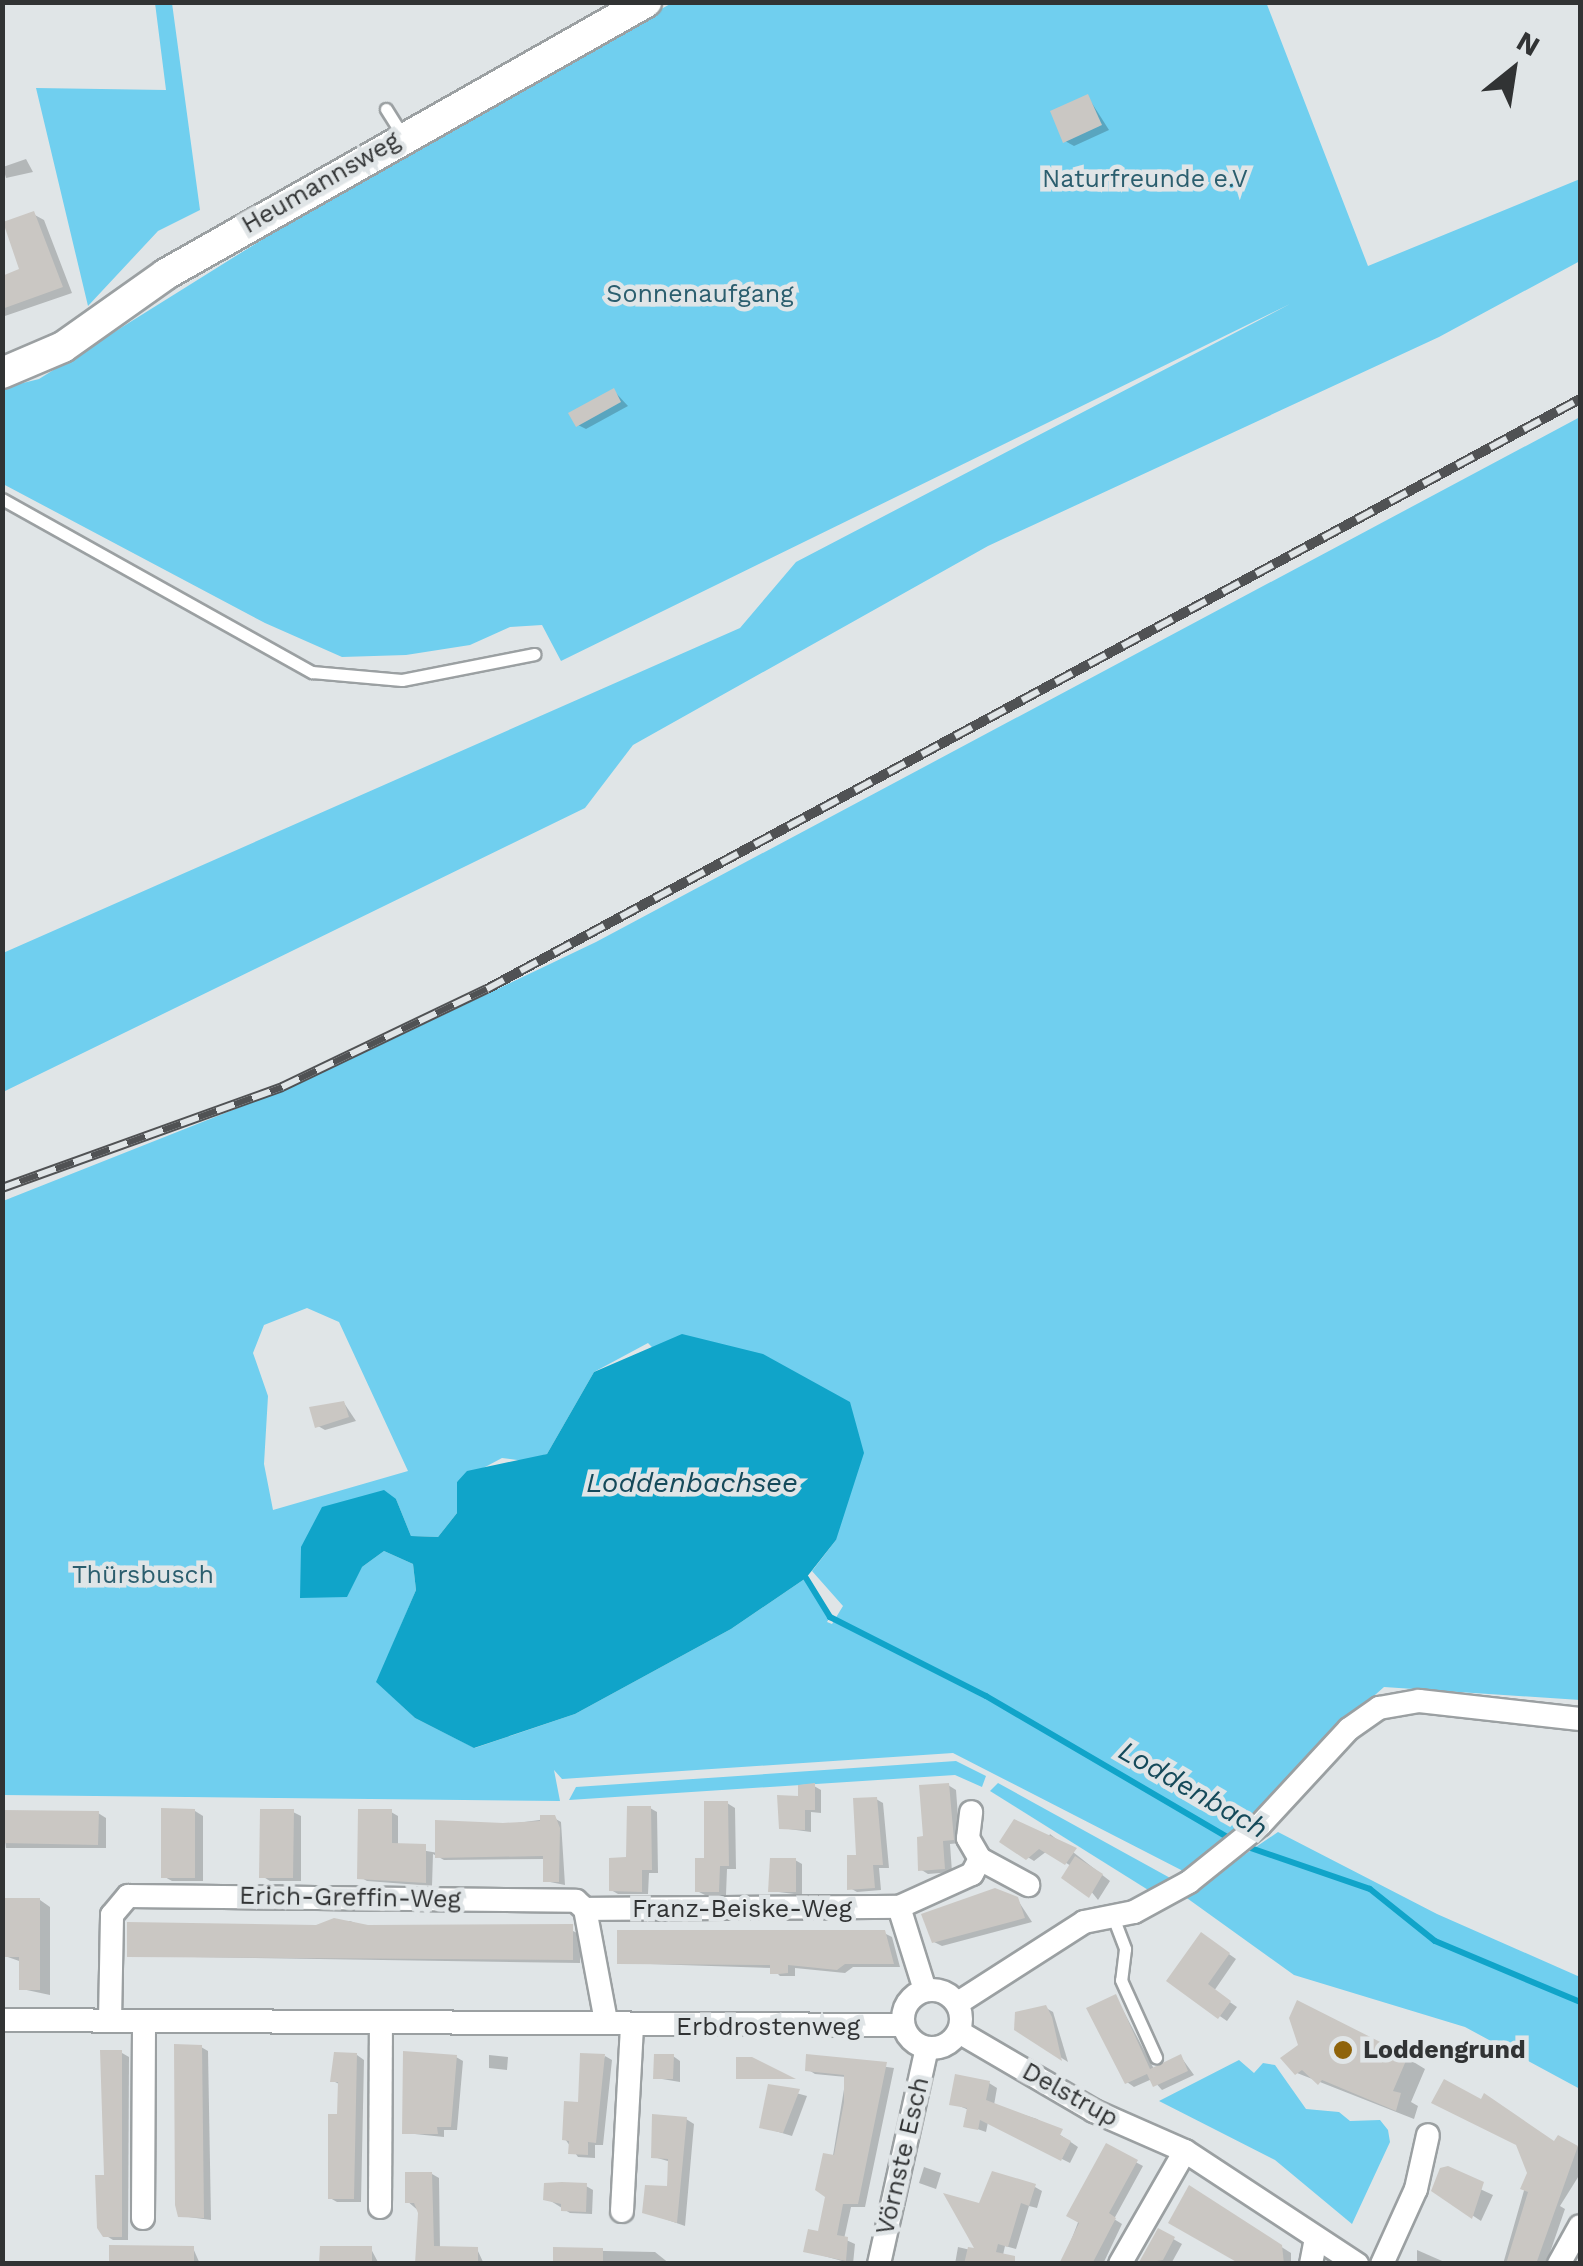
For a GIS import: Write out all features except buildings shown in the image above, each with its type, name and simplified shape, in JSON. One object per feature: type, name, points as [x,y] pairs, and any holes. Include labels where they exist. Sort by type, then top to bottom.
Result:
[{"type":"street","name":"Heumannsweg","points":[[2,374],[63,347],[394,122],[645,3]]},
{"type":"street","points":[[958,2003],[1084,1922],[1134,1912],[1189,1882],[1260,1825],[1349,1728],[1391,1704],[1580,1719]]},
{"type":"street","points":[[971,1812],[968,1838],[980,1859],[1028,1885]]},
{"type":"street","name":"Franz-Beiske-Weg","points":[[586,1909],[899,1907],[972,1874],[980,1859]]},
{"type":"street","name":"Erich-Greffin-Weg","points":[[110,2020],[112,1914],[128,1896],[576,1900],[586,1909]]},
{"type":"street","points":[[899,1907],[925,1990]]},
{"type":"street","points":[[586,1909],[606,2021]]},
{"type":"street","points":[[937,1989],[958,2003],[959,2032],[951,2042],[927,2048],[903,2025],[907,2003],[925,1990],[937,1989]]},
{"type":"street","name":"Erbdrostenweg","points":[[2,2020],[382,2026],[606,2021],[632,2028],[903,2025]]},
{"type":"street","points":[[143,2218],[144,2023]]},
{"type":"street","points":[[380,2207],[382,2026]]},
{"type":"street","points":[[622,2212],[632,2028]]},
{"type":"street","name":"Delstrup","points":[[959,2032],[1094,2112],[1185,2151],[1259,2194],[1316,2239],[1357,2264]]},
{"type":"street","name":"Vörnste Esch","points":[[879,2264],[927,2048]]},
{"type":"street","points":[[1382,2264],[1416,2189],[1428,2134]]},
{"type":"street","points":[[1120,2264],[1185,2151]]},
{"type":"street","points":[[1559,2264],[1580,2226]]},
{"type":"street","points":[[1311,2264],[1316,2239]]},
{"type":"lane","points":[[2,499],[312,672],[402,680],[534,654]]},
{"type":"lane","points":[[1112,1917],[1126,1949],[1121,1980],[1156,2057]]},
{"type":"green space","points":[[1266,2],[1368,266],[1580,179],[1580,261],[1439,337],[988,546],[633,745],[585,808],[3,1092],[3,953],[740,628],[796,562],[1290,304],[561,661],[542,625],[510,627],[470,645],[406,655],[342,657],[265,623],[3,484],[3,388],[39,379],[407,149],[672,3]]},
{"type":"green space","points":[[155,3],[172,3],[200,210],[158,231],[88,306],[36,88],[166,90]]},
{"type":"green space","name":"Thürsbusch","points":[[1580,417],[1580,1700],[1384,1687],[1305,1757],[1260,1812],[1185,1872],[953,1753],[562,1779],[554,1770],[560,1801],[3,1795],[3,1201],[296,1085],[596,942]],"holes":[[[307,1308],[339,1322],[408,1471],[273,1510],[264,1464],[268,1396],[253,1353],[264,1325]],[[648,1343],[836,1540],[812,1571],[843,1606],[832,1624],[827,1622],[830,1617],[806,1578],[731,1629],[575,1714],[475,1748],[415,1718],[377,1682],[416,1590],[413,1564],[384,1551],[362,1567],[396,1499],[411,1536],[438,1537],[457,1513],[457,1482],[502,1458],[525,1461],[547,1454],[594,1372]]]},
{"type":"green space","points":[[956,1761],[986,1776],[982,1787],[955,1775],[569,1800],[576,1787]]},
{"type":"green space","points":[[998,1783],[1172,1879],[1153,1893],[990,1791]]},
{"type":"green space","points":[[1278,1832],[1437,1914],[1580,1977],[1580,2089],[1465,2027],[1294,1975],[1184,1896]]},
{"type":"green space","points":[[1239,2060],[1254,2073],[1263,2063],[1275,2065],[1306,2109],[1339,2112],[1350,2121],[1380,2120],[1388,2130],[1390,2142],[1352,2224],[1275,2160],[1159,2101]]},
{"type":"water","name":"Loddenbachsee","points":[[682,1334],[763,1354],[850,1402],[864,1453],[836,1540],[806,1578],[731,1629],[575,1714],[474,1748],[415,1718],[376,1682],[416,1590],[413,1564],[384,1551],[362,1567],[347,1597],[300,1598],[301,1547],[322,1507],[384,1490],[396,1499],[411,1536],[438,1537],[457,1513],[457,1482],[467,1471],[547,1454],[594,1372]]},
{"type":"waterway","name":"Loddenbach","points":[[806,1578],[830,1617],[986,1696],[1231,1839]]},
{"type":"waterway","name":"Loddenbach","points":[[1242,1845],[1370,1889],[1435,1941],[1580,2002]]},
{"type":"railway","points":[[2,1188],[282,1087],[487,989],[1580,399]]},
{"type":"place","name":"Loddengrund","points":[[1343,2050]]},
{"type":"park label","name":"Naturfreunde e.V","points":[[1145,179]]},
{"type":"park label","name":"Sonnenaufgang","points":[[700,294]]}]
